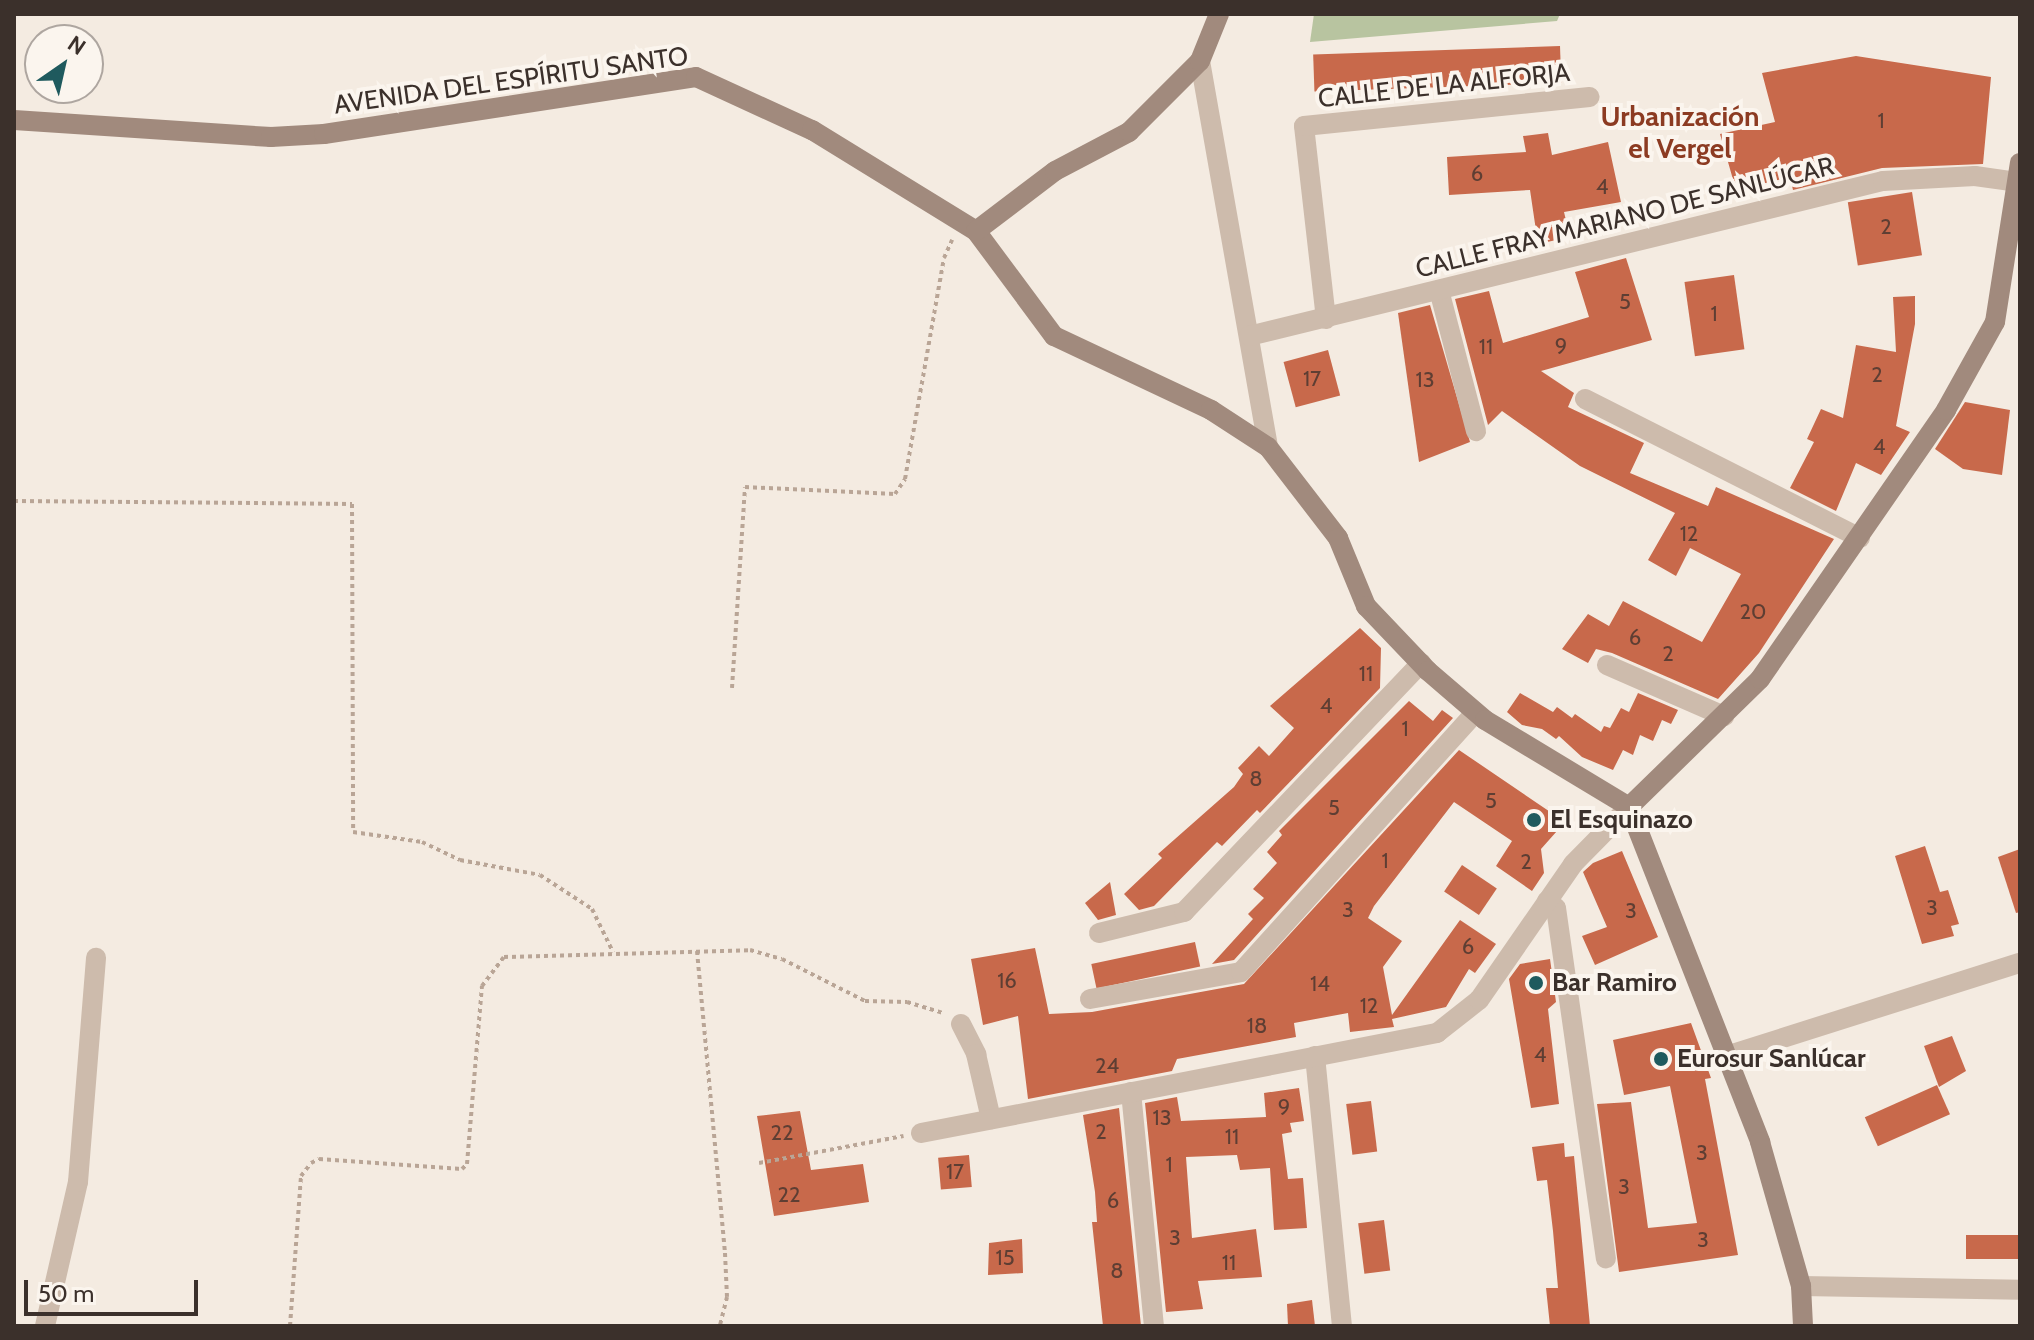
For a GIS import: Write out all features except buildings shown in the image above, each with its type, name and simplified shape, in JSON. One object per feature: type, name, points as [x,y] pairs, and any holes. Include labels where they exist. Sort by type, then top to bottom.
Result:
[{"type":"street","points":[[1219,14],[1200,61],[1129,132],[1055,171],[968,226],[1054,336],[1211,410],[1268,447],[1338,538],[1366,606],[1421,663],[1476,712],[1629,807],[1760,1142],[1801,1286],[1803,1326]]},
{"type":"street","points":[[1200,61],[1268,447]]},
{"type":"street","name":"AVENIDA DEL ESPÍRITU SANTO","points":[[14,120],[258,136],[324,134],[696,77],[812,130],[968,226]]},
{"type":"street","name":"CALLE DE LA ALFORJA","points":[[1326,319],[1304,126],[1590,97]]},
{"type":"street","points":[[921,1133],[1437,1033],[1479,1000],[1573,864],[1760,679],[1946,410],[1995,322],[2019,173]]},
{"type":"street","name":"CALLE FRAY MARIANO DE SANLÚCAR","points":[[1249,336],[1883,181],[2019,173]]},
{"type":"street","points":[[1439,290],[1476,431]]},
{"type":"street","points":[[1585,399],[1860,538]]},
{"type":"street","points":[[1099,933],[1184,912],[1421,663]]},
{"type":"street","points":[[1607,665],[1724,716]]},
{"type":"street","points":[[1090,999],[1241,972],[1476,712]]},
{"type":"street","points":[[1547,901],[1556,908],[1606,1258]]},
{"type":"street","points":[[45,1326],[78,1182],[96,958]]},
{"type":"street","points":[[1726,1056],[2020,963]]},
{"type":"street","points":[[961,1024],[976,1054],[991,1119]]},
{"type":"street","points":[[1315,1056],[1342,1326]]},
{"type":"street","points":[[1131,1092],[1154,1326]]},
{"type":"street","points":[[1801,1286],[2020,1290]]},
{"type":"path","points":[[732,688],[745,487],[895,494],[905,479],[944,258],[968,226]]},
{"type":"path","points":[[14,501],[352,504],[353,832],[422,842],[460,860],[540,875],[592,909],[613,952]]},
{"type":"path","points":[[697,950],[725,1253],[727,1297],[720,1326]]},
{"type":"path","points":[[290,1326],[301,1176],[311,1163],[319,1159],[462,1169],[472,1154],[482,986],[490,968],[518,953],[767,952],[865,1001],[927,1006],[961,1024]]},
{"type":"path","points":[[759,1163],[921,1133]]},
{"type":"green space","points":[[1314,14],[1560,14],[1557,21],[1310,42]]},
{"type":"place","name":"El Esquinazo","points":[[1534,820]]},
{"type":"place","name":"Bar Ramiro","points":[[1536,983]]},
{"type":"place","name":"Eurosur Sanlúcar","points":[[1661,1059]]},
{"type":"district","name":"Urbanización el Vergel","points":[[1680,132]]}]
